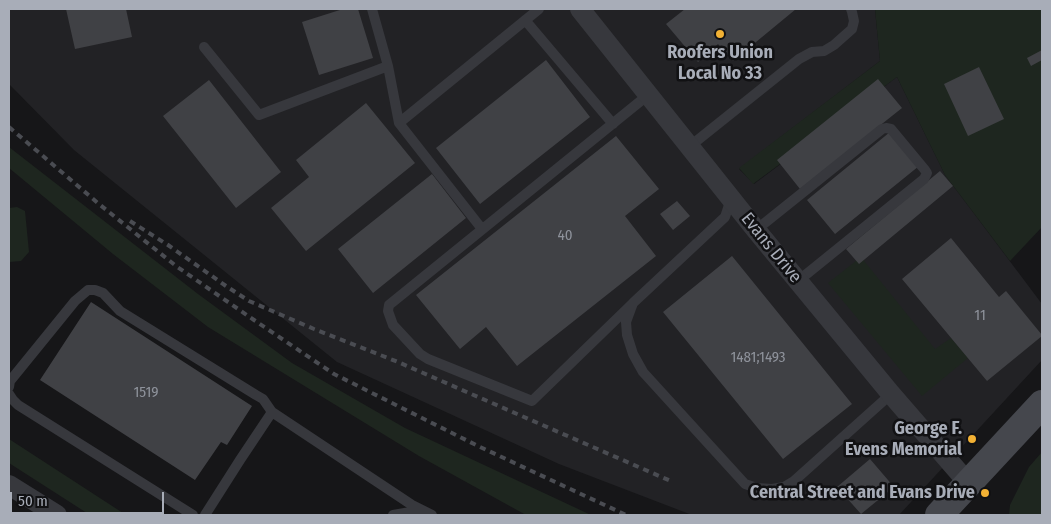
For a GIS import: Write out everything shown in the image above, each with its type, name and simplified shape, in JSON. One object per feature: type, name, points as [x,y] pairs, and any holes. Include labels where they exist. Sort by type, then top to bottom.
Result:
[{"type":"main road","points":[[939,515],[1042,404]]},
{"type":"street","name":"Evans Drive","points":[[580,9],[798,282],[968,484]]},
{"type":"street","points":[[9,484],[57,515]]},
{"type":"lane","points":[[372,9],[388,66],[399,123],[482,229]]},
{"type":"lane","points":[[399,123],[539,9]]},
{"type":"lane","points":[[689,147],[799,59],[812,52],[824,51],[834,45],[852,29],[854,21],[851,9]]},
{"type":"lane","points":[[525,20],[612,124]]},
{"type":"lane","points":[[204,47],[259,115],[388,66]]},
{"type":"lane","points":[[648,95],[389,305],[388,311],[393,325],[420,354],[428,359],[532,401],[725,217],[732,199]]},
{"type":"lane","points":[[756,230],[882,129],[891,129],[925,170],[927,173],[924,179],[798,282]]},
{"type":"lane","points":[[9,387],[10,382],[75,301],[88,290],[95,290],[103,293],[120,311],[256,395],[263,400],[272,412],[412,505],[432,515]]},
{"type":"lane","points":[[633,303],[626,322],[627,335],[633,354],[643,372],[745,484],[757,488],[772,489],[784,487],[794,481],[891,394]]},
{"type":"lane","points":[[11,397],[18,405],[192,515]]},
{"type":"lane","points":[[205,515],[272,412]]},
{"type":"lane","points":[[393,515],[422,510]]},
{"type":"shaded area","points":[[9,9],[875,9],[880,61],[739,169],[754,184],[897,77],[945,175],[1042,304],[1042,360],[899,515],[692,515],[559,464],[337,362],[74,150],[9,84]]},
{"type":"shaded area","points":[[875,9],[1042,9],[1042,227],[1010,261],[945,175],[897,77],[753,184],[739,168],[880,61]]},
{"type":"shaded area","points":[[9,147],[198,294],[292,363],[405,428],[591,515],[526,515],[419,456],[208,327],[113,254],[9,168]]},
{"type":"shaded area","points":[[17,207],[25,211],[29,252],[21,261],[9,262],[9,208]]},
{"type":"shaded area","points":[[861,257],[935,349],[951,338],[968,358],[922,396],[828,283]]},
{"type":"shaded area","points":[[9,439],[126,515],[90,515],[9,463]]},
{"type":"shaded area","points":[[1042,452],[1042,515],[1009,515],[1010,505],[1029,467]]},
{"type":"building","points":[[66,9],[126,9],[132,37],[75,49]]},
{"type":"building","points":[[343,9],[358,9],[373,58],[319,75],[302,22]]},
{"type":"building","name":"Roofers Union Local No 33","points":[[685,9],[796,9],[733,61],[718,44],[698,62],[666,24]]},
{"type":"building","points":[[1042,50],[1042,60],[1031,66],[1027,58]]},
{"type":"building","points":[[546,60],[590,117],[480,204],[436,148]]},
{"type":"building","points":[[979,67],[1004,119],[968,136],[944,84]]},
{"type":"building","points":[[878,79],[902,108],[800,189],[777,160]]},
{"type":"building","points":[[209,80],[281,172],[236,208],[163,116]]},
{"type":"building","points":[[366,103],[415,163],[306,251],[271,208],[309,177],[296,160]]},
{"type":"building","points":[[890,132],[919,166],[835,234],[807,200]]},
{"type":"building","points":[[616,136],[659,189],[625,216],[656,256],[517,366],[486,327],[460,349],[416,295]]},
{"type":"building","points":[[940,171],[953,186],[859,264],[846,249]]},
{"type":"building","points":[[432,174],[466,218],[373,293],[338,249]]},
{"type":"building","points":[[677,201],[690,216],[673,230],[660,214]]},
{"type":"building","points":[[951,238],[999,297],[1006,291],[1042,335],[987,381],[902,279]]},
{"type":"building","points":[[732,256],[852,404],[783,459],[663,312]]},
{"type":"building","points":[[91,302],[252,406],[227,445],[221,442],[195,480],[40,380]]},
{"type":"building","points":[[870,459],[894,487],[861,514],[837,487]]},
{"type":"railway","points":[[9,127],[99,204],[176,266],[334,374],[478,446],[626,515]]},
{"type":"railway","points":[[130,221],[249,301],[398,362],[673,482]]},
{"type":"place","name":"Roofers Union Local No 33","points":[[720,34]]},
{"type":"place","name":"George F. Evens Memorial","points":[[972,439]]},
{"type":"place","name":"Central Street and Evans Drive","points":[[985,493]]}]
